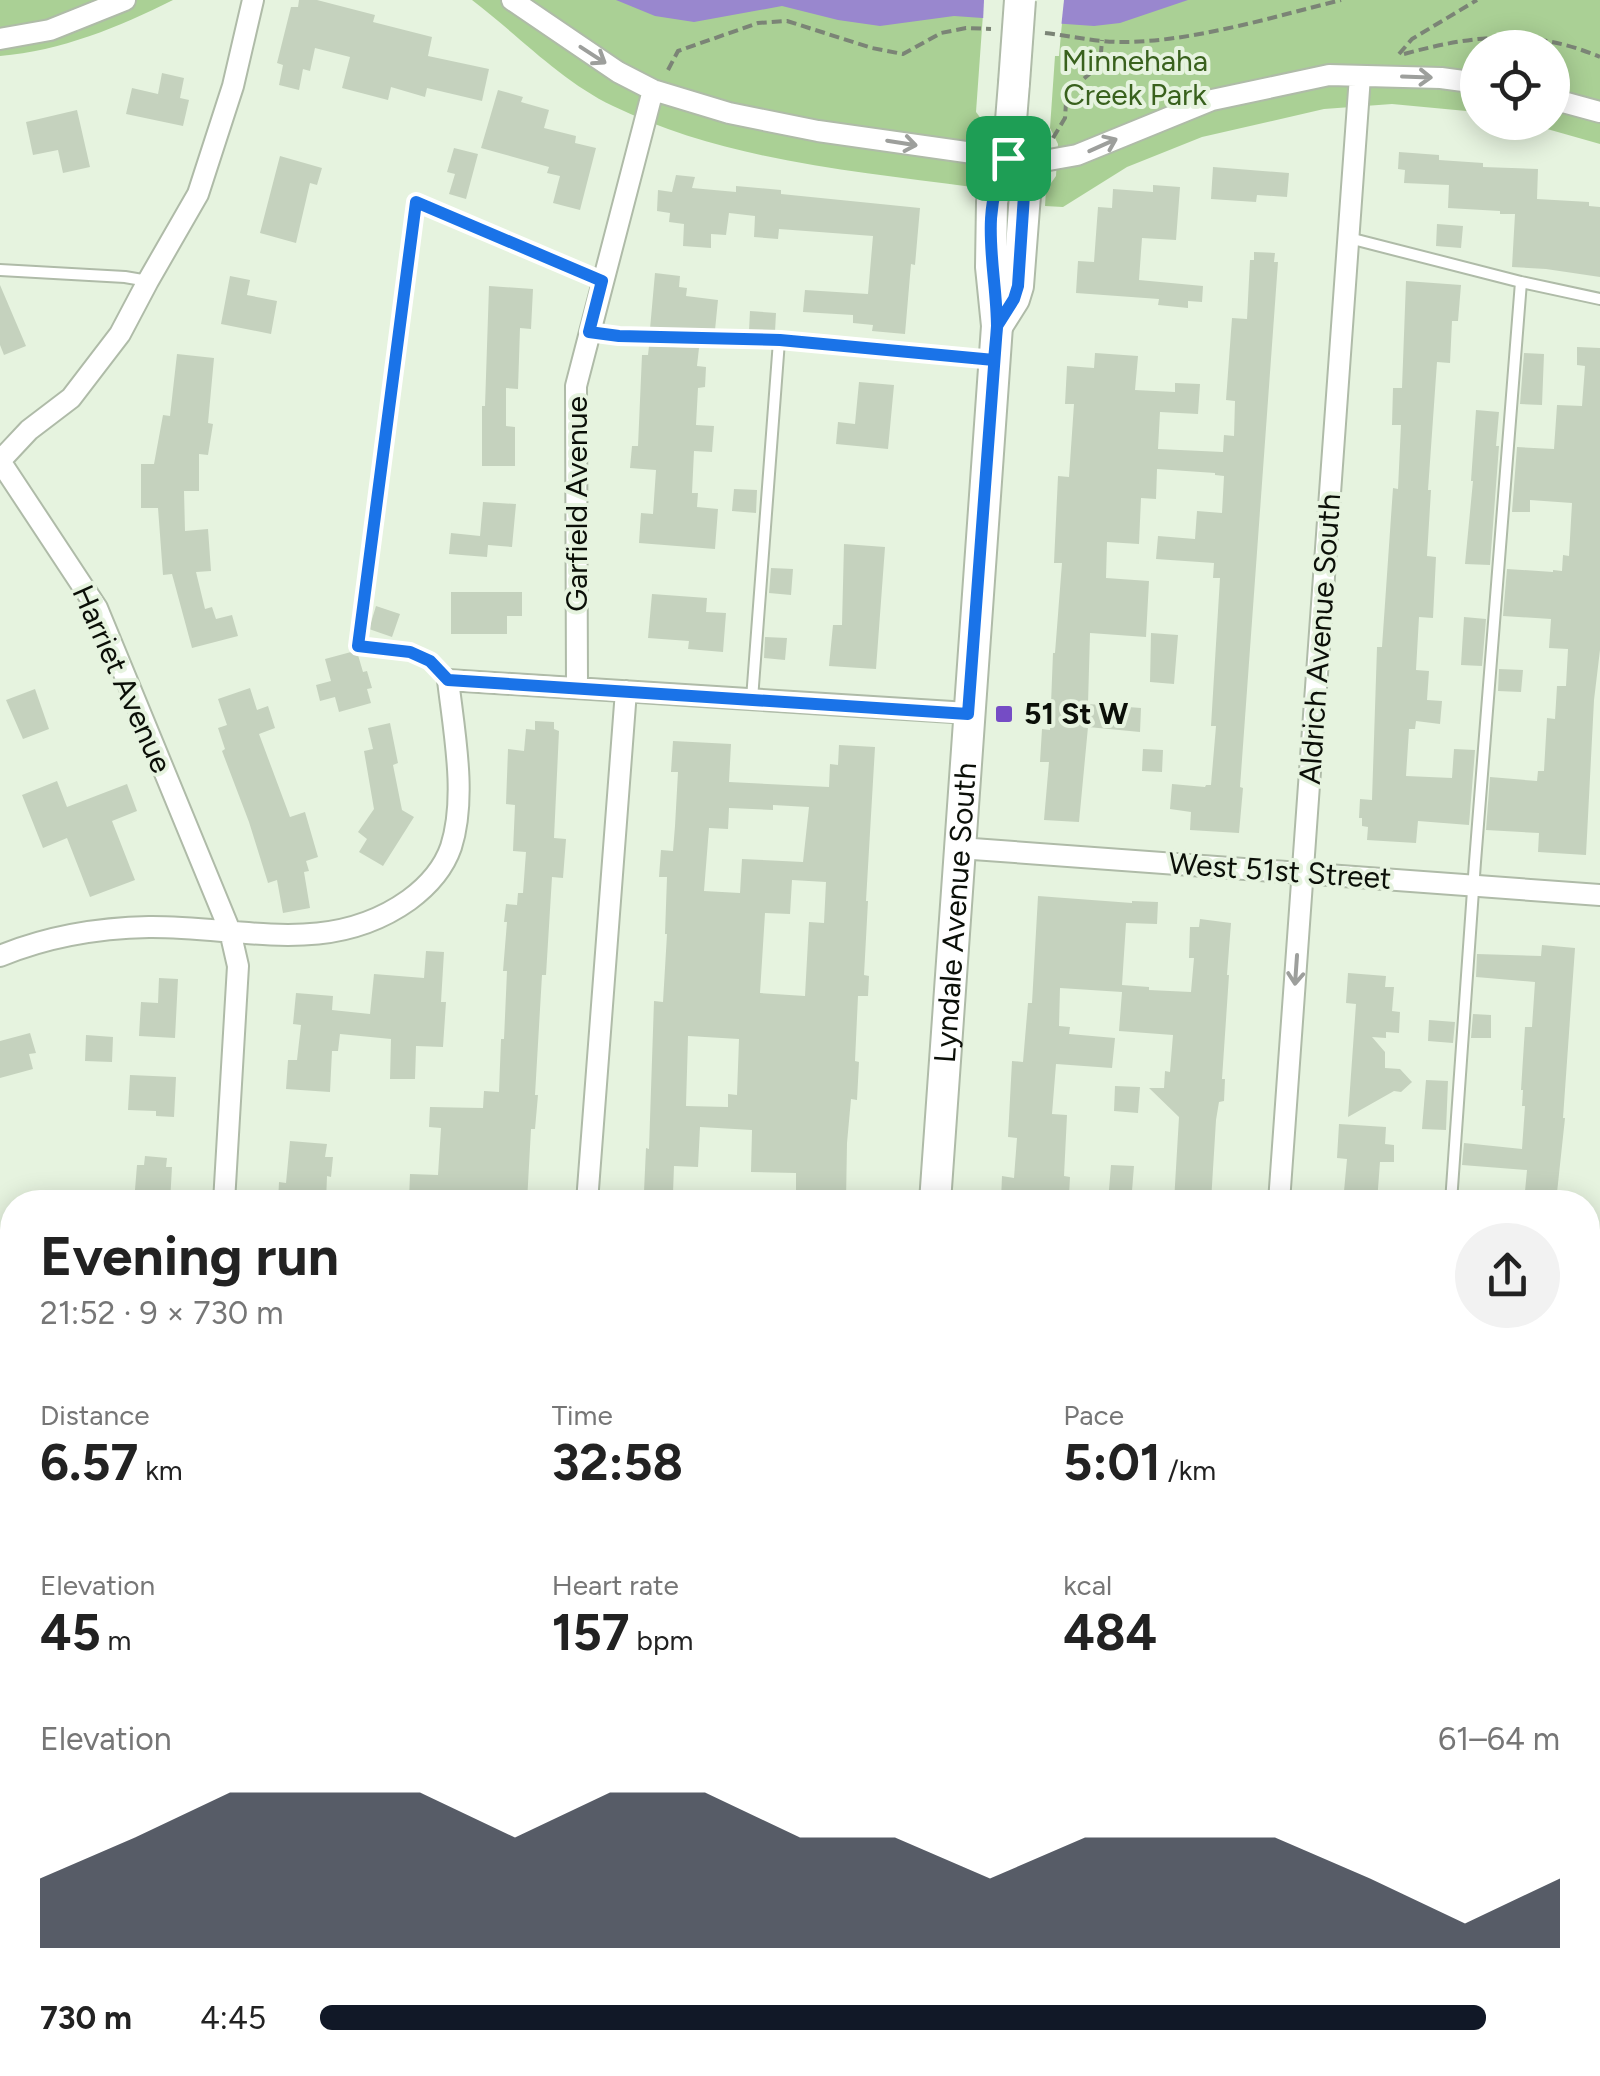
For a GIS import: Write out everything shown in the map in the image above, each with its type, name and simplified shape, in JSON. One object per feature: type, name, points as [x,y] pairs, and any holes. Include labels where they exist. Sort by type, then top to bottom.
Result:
[{"type":"main road","name":"Lyndale Avenue South","points":[[936,1190],[997,326],[1018,286],[1025,200],[1020,179],[1008,158],[1020,0]]},
{"type":"street","points":[[0,39],[50,30],[125,0]]},
{"type":"street","name":"Harriet Avenue","points":[[225,1190],[238,966],[230,931],[97,608],[0,461],[29,430],[70,398],[120,334],[198,194],[233,86],[253,0]]},
{"type":"street","points":[[512,0],[618,72],[730,113],[1008,158],[1065,158],[1212,100],[1329,75],[1460,81]]},
{"type":"street","name":"Aldrich Avenue South","points":[[1280,1190],[1360,76]]},
{"type":"street","name":"Garfield Avenue","points":[[577,688],[577,379],[658,84]]},
{"type":"street","points":[[1570,104],[1600,112]]},
{"type":"street","points":[[0,956],[24,946],[84,933],[147,927],[304,936],[355,927],[392,912],[422,890],[444,866],[452,844],[458,815],[448,680],[968,714]]},
{"type":"street","points":[[588,1190],[626,692]]},
{"type":"street","name":"West 51st Street","points":[[960,848],[1600,894]]},
{"type":"lane","points":[[448,680],[430,661],[410,652],[358,646],[416,202],[602,281]]},
{"type":"lane","points":[[1349,238],[1600,299]]},
{"type":"lane","points":[[0,270],[148,281]]},
{"type":"lane","points":[[1453,1190],[1521,282]]},
{"type":"lane","points":[[589,332],[780,340],[994,360]]},
{"type":"lane","points":[[752,700],[780,340]]},
{"type":"path","points":[[1050,143],[1065,118],[1067,87],[1073,88],[1100,65],[1102,40],[1174,38],[1341,0]]},
{"type":"path","points":[[1397,56],[1412,39],[1477,0]]},
{"type":"path","points":[[658,84],[678,51],[758,23],[787,21],[903,54],[942,34],[980,28]]},
{"type":"green space","points":[[0,0],[173,0],[89,36],[45,49],[0,56]]},
{"type":"green space","name":"Minnehaha Creek Park","points":[[472,0],[984,0],[976,112],[988,128],[972,187],[789,161],[655,124],[576,84]]},
{"type":"green space","name":"Minnehaha Creek Park","points":[[1064,0],[1600,0],[1600,144],[1570,135],[1570,30],[1460,30],[1460,110],[1392,104],[1324,109],[1202,137],[1127,167],[1063,207],[1045,206],[1046,190],[1056,176],[1058,144],[1050,128],[1055,56],[1059,56]]},
{"type":"shaded area","points":[[616,0],[1188,0],[1120,23],[1094,26],[954,16],[880,26],[782,6],[694,22],[655,16]]},
{"type":"pier","points":[[984,0],[1064,0],[1061,28],[983,22]]},
{"type":"building","points":[[299,0],[317,0],[375,15],[373,22],[432,37],[428,56],[489,69],[482,101],[427,88],[425,97],[391,87],[388,100],[342,88],[350,57],[315,48],[310,71],[303,69],[299,90],[279,85],[283,65],[277,63],[291,7],[298,7]]},
{"type":"building","points":[[162,73],[184,78],[180,98],[189,100],[183,126],[126,114],[132,88],[158,94]]},
{"type":"building","points":[[498,90],[549,110],[544,128],[576,136],[575,143],[596,148],[580,210],[553,203],[560,176],[547,173],[549,167],[481,148]]},
{"type":"building","points":[[77,110],[90,167],[63,173],[58,150],[33,155],[26,122]]},
{"type":"building","points":[[454,148],[478,154],[466,199],[449,194],[455,174],[447,172]]},
{"type":"building","points":[[1399,152],[1439,155],[1439,160],[1483,163],[1483,167],[1538,169],[1537,199],[1589,202],[1589,206],[1600,207],[1600,277],[1512,267],[1515,214],[1448,208],[1449,185],[1404,183],[1405,170],[1398,169]]},
{"type":"building","points":[[280,156],[322,168],[317,185],[310,183],[296,243],[260,233]]},
{"type":"building","points":[[1213,167],[1289,173],[1287,197],[1257,195],[1256,202],[1211,199]]},
{"type":"building","points":[[676,175],[695,177],[692,188],[736,192],[736,186],[920,208],[905,334],[872,331],[873,325],[853,323],[853,315],[803,312],[805,290],[868,294],[873,236],[779,229],[778,239],[754,237],[755,216],[729,213],[726,235],[711,234],[711,248],[683,246],[684,224],[669,222],[670,213],[657,211],[658,190],[672,192]]},
{"type":"building","points":[[1153,185],[1180,187],[1176,240],[1142,238],[1139,280],[1203,286],[1202,302],[1188,301],[1188,308],[1158,305],[1159,299],[1076,293],[1078,261],[1094,262],[1098,207],[1112,208],[1113,189],[1153,192]]},
{"type":"building","points":[[1437,224],[1463,226],[1461,248],[1436,246]]},
{"type":"building","points":[[1254,252],[1275,253],[1274,262],[1278,262],[1239,833],[1190,830],[1191,812],[1170,809],[1172,784],[1211,785],[1220,578],[1213,578],[1214,563],[1156,559],[1158,536],[1195,539],[1197,511],[1222,513],[1224,476],[1157,469],[1156,499],[1141,498],[1139,544],[1107,542],[1106,578],[1149,581],[1146,637],[1090,633],[1088,704],[1141,708],[1140,732],[1088,727],[1079,822],[1044,820],[1049,762],[1040,762],[1042,729],[1050,730],[1062,563],[1054,563],[1058,476],[1069,477],[1074,404],[1065,404],[1067,366],[1094,368],[1095,353],[1138,356],[1135,390],[1175,392],[1175,383],[1200,384],[1198,414],[1160,412],[1158,449],[1223,452],[1224,435],[1234,436],[1235,401],[1226,400],[1232,318],[1247,319],[1250,260],[1254,260]]},
{"type":"building","points":[[655,273],[680,276],[679,287],[687,288],[686,296],[718,300],[715,330],[650,329]]},
{"type":"building","points":[[230,276],[250,280],[247,295],[277,301],[271,334],[221,324]]},
{"type":"building","points":[[1406,281],[1461,285],[1458,321],[1452,321],[1450,363],[1437,362],[1428,490],[1427,556],[1436,557],[1433,618],[1419,617],[1416,670],[1429,671],[1427,700],[1442,701],[1440,724],[1416,721],[1415,729],[1409,729],[1406,776],[1452,778],[1454,749],[1475,750],[1469,825],[1418,821],[1416,843],[1367,840],[1368,827],[1362,826],[1359,818],[1360,799],[1372,800],[1377,647],[1382,647],[1393,488],[1398,489],[1401,425],[1392,425],[1393,388],[1402,388]]},
{"type":"building","points":[[0,285],[26,346],[4,355],[0,345]]},
{"type":"building","points":[[489,286],[533,289],[531,329],[520,328],[518,389],[506,388],[506,426],[515,427],[515,466],[482,466]]},
{"type":"building","points":[[750,311],[776,313],[775,332],[749,331]]},
{"type":"building","points":[[649,346],[699,348],[697,366],[706,367],[705,387],[698,388],[696,425],[714,426],[712,452],[694,451],[692,493],[698,493],[697,507],[718,509],[715,549],[639,543],[641,513],[653,514],[656,470],[630,468],[632,446],[638,446],[642,355],[648,355]]},
{"type":"building","points":[[1577,347],[1600,348],[1600,650],[1586,855],[1538,852],[1539,833],[1486,830],[1490,777],[1537,781],[1538,771],[1544,771],[1547,718],[1555,719],[1557,686],[1566,686],[1568,649],[1549,648],[1551,619],[1503,616],[1507,569],[1562,571],[1563,555],[1569,556],[1572,503],[1530,500],[1530,512],[1512,512],[1517,447],[1554,449],[1557,405],[1582,406],[1585,366],[1577,365]]},
{"type":"building","points":[[1524,353],[1544,354],[1542,405],[1520,404]]},
{"type":"building","points":[[177,354],[214,358],[208,423],[213,424],[208,455],[199,454],[199,491],[184,491],[185,531],[208,529],[211,571],[196,572],[205,609],[212,607],[216,619],[232,615],[238,636],[192,648],[172,574],[163,575],[158,508],[141,508],[141,464],[154,464],[163,415],[170,416]]},
{"type":"building","points":[[859,382],[894,385],[888,449],[836,444],[838,422],[855,424]]},
{"type":"building","points":[[1476,410],[1499,412],[1490,565],[1465,564]]},
{"type":"building","points":[[734,489],[757,490],[756,513],[732,511]]},
{"type":"building","points":[[483,502],[516,504],[512,547],[488,545],[487,557],[449,554],[451,533],[480,536]]},
{"type":"building","points":[[844,544],[885,547],[876,669],[829,666],[833,625],[842,625]]},
{"type":"building","points":[[771,568],[793,569],[791,595],[769,593]]},
{"type":"building","points":[[451,592],[522,592],[522,616],[507,616],[507,634],[451,634]]},
{"type":"building","points":[[652,594],[707,598],[706,612],[726,613],[723,652],[688,649],[689,641],[648,638]]},
{"type":"building","points":[[376,606],[400,614],[392,637],[369,629]]},
{"type":"building","points":[[1464,617],[1486,619],[1482,666],[1461,665]]},
{"type":"building","points":[[1151,633],[1178,635],[1174,684],[1150,682]]},
{"type":"building","points":[[765,637],[787,638],[785,660],[764,658]]},
{"type":"building","points":[[351,652],[358,655],[363,672],[367,671],[371,703],[339,712],[335,697],[320,701],[316,685],[331,681],[325,659]]},
{"type":"building","points":[[1499,669],[1523,670],[1521,692],[1498,691]]},
{"type":"building","points":[[250,688],[257,710],[268,706],[275,728],[259,734],[290,817],[305,812],[318,857],[306,861],[309,871],[304,872],[310,908],[283,913],[277,880],[268,883],[222,751],[225,749],[218,728],[227,725],[218,699]]},
{"type":"building","points":[[35,689],[49,729],[23,739],[6,700]]},
{"type":"building","points":[[535,721],[554,722],[554,729],[559,731],[554,838],[566,839],[563,878],[552,877],[528,1190],[409,1190],[410,1174],[438,1175],[441,1128],[429,1127],[430,1107],[483,1108],[484,1091],[499,1092],[507,971],[503,971],[506,904],[517,905],[518,893],[523,893],[526,852],[513,851],[515,805],[506,804],[508,749],[524,751],[526,729],[535,730]]},
{"type":"building","points":[[390,723],[402,810],[414,817],[383,866],[359,852],[367,839],[358,832],[374,809],[364,751],[373,749],[368,728]]},
{"type":"building","points":[[673,741],[731,744],[729,782],[829,787],[830,764],[838,765],[839,745],[875,747],[866,901],[864,975],[869,976],[868,996],[858,996],[857,1100],[851,1099],[846,1190],[796,1190],[796,1173],[751,1172],[752,1130],[700,1127],[698,1167],[674,1166],[673,1190],[644,1190],[654,1001],[663,1002],[667,934],[667,877],[659,877],[661,850],[673,851],[678,772],[671,772]],"holes":[[[809,807],[803,862],[742,859],[740,893],[704,891],[709,828],[728,829],[729,808]],[[792,880],[826,882],[824,923],[809,922],[805,996],[760,993],[765,913],[790,914]],[[688,1036],[739,1039],[737,1095],[728,1094],[728,1107],[686,1106]]]},
{"type":"building","points":[[1143,749],[1163,750],[1162,772],[1142,771]]},
{"type":"building","points":[[57,781],[67,807],[127,784],[137,811],[112,821],[135,880],[90,897],[67,838],[43,848],[22,795]]},
{"type":"building","points":[[1038,896],[1158,902],[1157,924],[1126,923],[1122,985],[1149,990],[1191,992],[1194,958],[1189,958],[1190,927],[1199,927],[1200,919],[1231,923],[1224,1101],[1219,1102],[1216,1120],[1212,1190],[1175,1190],[1179,1117],[1149,1088],[1164,1088],[1165,1071],[1170,1072],[1173,1035],[1119,1031],[1122,992],[1060,988],[1059,1026],[1070,1027],[1069,1034],[1115,1038],[1112,1068],[1056,1064],[1052,1114],[1067,1115],[1064,1176],[1070,1177],[1069,1190],[1001,1190],[1002,1176],[1014,1178],[1017,1138],[1008,1137],[1012,1061],[1023,1062],[1028,1003],[1032,1003]]},
{"type":"building","points":[[1542,945],[1575,948],[1557,1190],[1525,1190],[1527,1170],[1462,1165],[1464,1143],[1522,1149],[1525,1027],[1532,1027],[1535,982],[1476,977],[1477,954],[1541,956]]},
{"type":"building","points":[[426,951],[444,952],[443,1047],[416,1046],[415,1079],[390,1079],[391,1039],[340,1034],[338,1051],[332,1051],[330,1092],[286,1089],[288,1060],[297,1060],[301,1025],[293,1024],[296,993],[333,996],[332,1010],[370,1014],[374,974],[424,978]]},
{"type":"building","points":[[1348,973],[1386,976],[1385,987],[1394,987],[1392,1011],[1400,1012],[1399,1033],[1386,1032],[1386,1038],[1372,1037],[1385,1052],[1385,1068],[1400,1069],[1412,1082],[1401,1092],[1394,1091],[1348,1117],[1356,1004],[1346,1003]]},
{"type":"building","points":[[159,978],[178,979],[175,1038],[139,1036],[141,1002],[158,1003]]},
{"type":"building","points":[[1473,1014],[1491,1015],[1491,1038],[1471,1038]]},
{"type":"building","points":[[1429,1020],[1455,1022],[1453,1043],[1428,1041]]},
{"type":"building","points":[[30,1033],[36,1053],[29,1054],[33,1069],[0,1078],[0,1041]]},
{"type":"building","points":[[86,1035],[113,1037],[112,1062],[85,1061]]},
{"type":"building","points":[[130,1075],[176,1077],[174,1117],[156,1116],[156,1111],[128,1110]]},
{"type":"building","points":[[1426,1080],[1448,1081],[1446,1130],[1422,1129]]},
{"type":"building","points":[[1115,1086],[1140,1087],[1138,1113],[1114,1111]]},
{"type":"building","points":[[1339,1124],[1386,1127],[1385,1144],[1394,1145],[1394,1162],[1380,1162],[1378,1190],[1344,1190],[1347,1159],[1337,1158]]},
{"type":"building","points":[[290,1141],[327,1144],[325,1157],[333,1157],[326,1190],[279,1190],[279,1182],[286,1183]]},
{"type":"building","points":[[145,1156],[167,1158],[166,1167],[172,1167],[171,1190],[135,1190],[137,1165],[144,1165]]},
{"type":"building","points":[[1111,1165],[1134,1166],[1132,1190],[1109,1190]]},
{"type":"place","name":"51 St W","points":[[1004,714]]},
{"type":"route","points":[[1008,158],[992,202],[991,267],[997,326],[994,360],[780,340],[589,332],[602,281],[416,202],[358,646],[410,652],[430,661],[448,680],[968,714],[997,326],[1018,286],[1025,200],[1020,179],[1008,158]]}]
